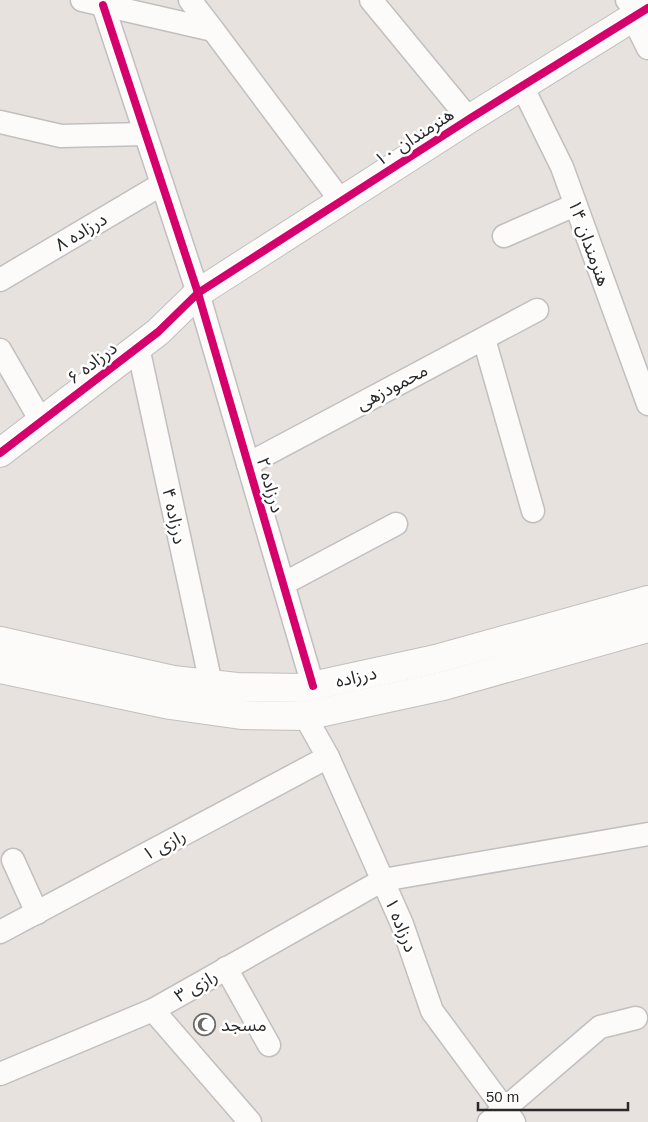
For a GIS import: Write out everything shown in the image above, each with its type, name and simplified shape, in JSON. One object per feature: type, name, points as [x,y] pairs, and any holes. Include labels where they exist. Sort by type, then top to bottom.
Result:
[{"type":"main road","name":"هنرمندان ۱۰","points":[[198,293],[522,86],[637,10]]},
{"type":"main road","name":"درزاده ۶","points":[[0,452],[158,332],[198,293]]},
{"type":"main road","name":"درزاده","points":[[0,642],[173,680],[237,687],[293,688],[313,686],[436,659],[648,600]]},
{"type":"main road","name":"درزاده","points":[[0,669],[178,706],[241,715],[306,716],[443,686],[648,628]]},
{"type":"street","points":[[190,0],[341,201]]},
{"type":"street","points":[[371,0],[469,119]]},
{"type":"street","points":[[92,3],[214,30]]},
{"type":"street","name":"درزاده ۲","points":[[92,3],[145,134],[198,293],[313,686]]},
{"type":"street","points":[[637,10],[648,48]]},
{"type":"street","name":"هنرمندان ۱۴","points":[[522,86],[562,167],[648,404]]},
{"type":"street","points":[[0,122],[61,136],[145,134]]},
{"type":"street","name":"درزاده ۸","points":[[0,280],[162,184]]},
{"type":"street","points":[[504,236],[576,205]]},
{"type":"street","name":"محمودزهی","points":[[248,464],[537,310]]},
{"type":"street","points":[[484,339],[533,512]]},
{"type":"street","name":"درزاده ۴","points":[[138,347],[211,684]]},
{"type":"street","points":[[0,350],[41,421]]},
{"type":"street","points":[[283,584],[396,524]]},
{"type":"street","name":"درزاده ۱","points":[[306,716],[328,757],[402,924],[432,1011],[502,1118]]},
{"type":"street","name":"رازی ۱","points":[[0,932],[328,757]]},
{"type":"street","name":"رازی ۳","points":[[0,1074],[153,1010],[383,880],[648,834]]},
{"type":"street","points":[[13,860],[37,913]]},
{"type":"street","points":[[226,968],[269,1045]]},
{"type":"street","points":[[153,1010],[250,1122]]},
{"type":"street","points":[[502,1118],[600,1027],[636,1018]]},
{"type":"cycle path","points":[[103,5],[198,293],[313,686]]},
{"type":"cycle path","points":[[0,453],[158,332],[198,293],[469,119],[648,8]]},
{"type":"place","name":"مسجد","points":[[205,1025]]}]
